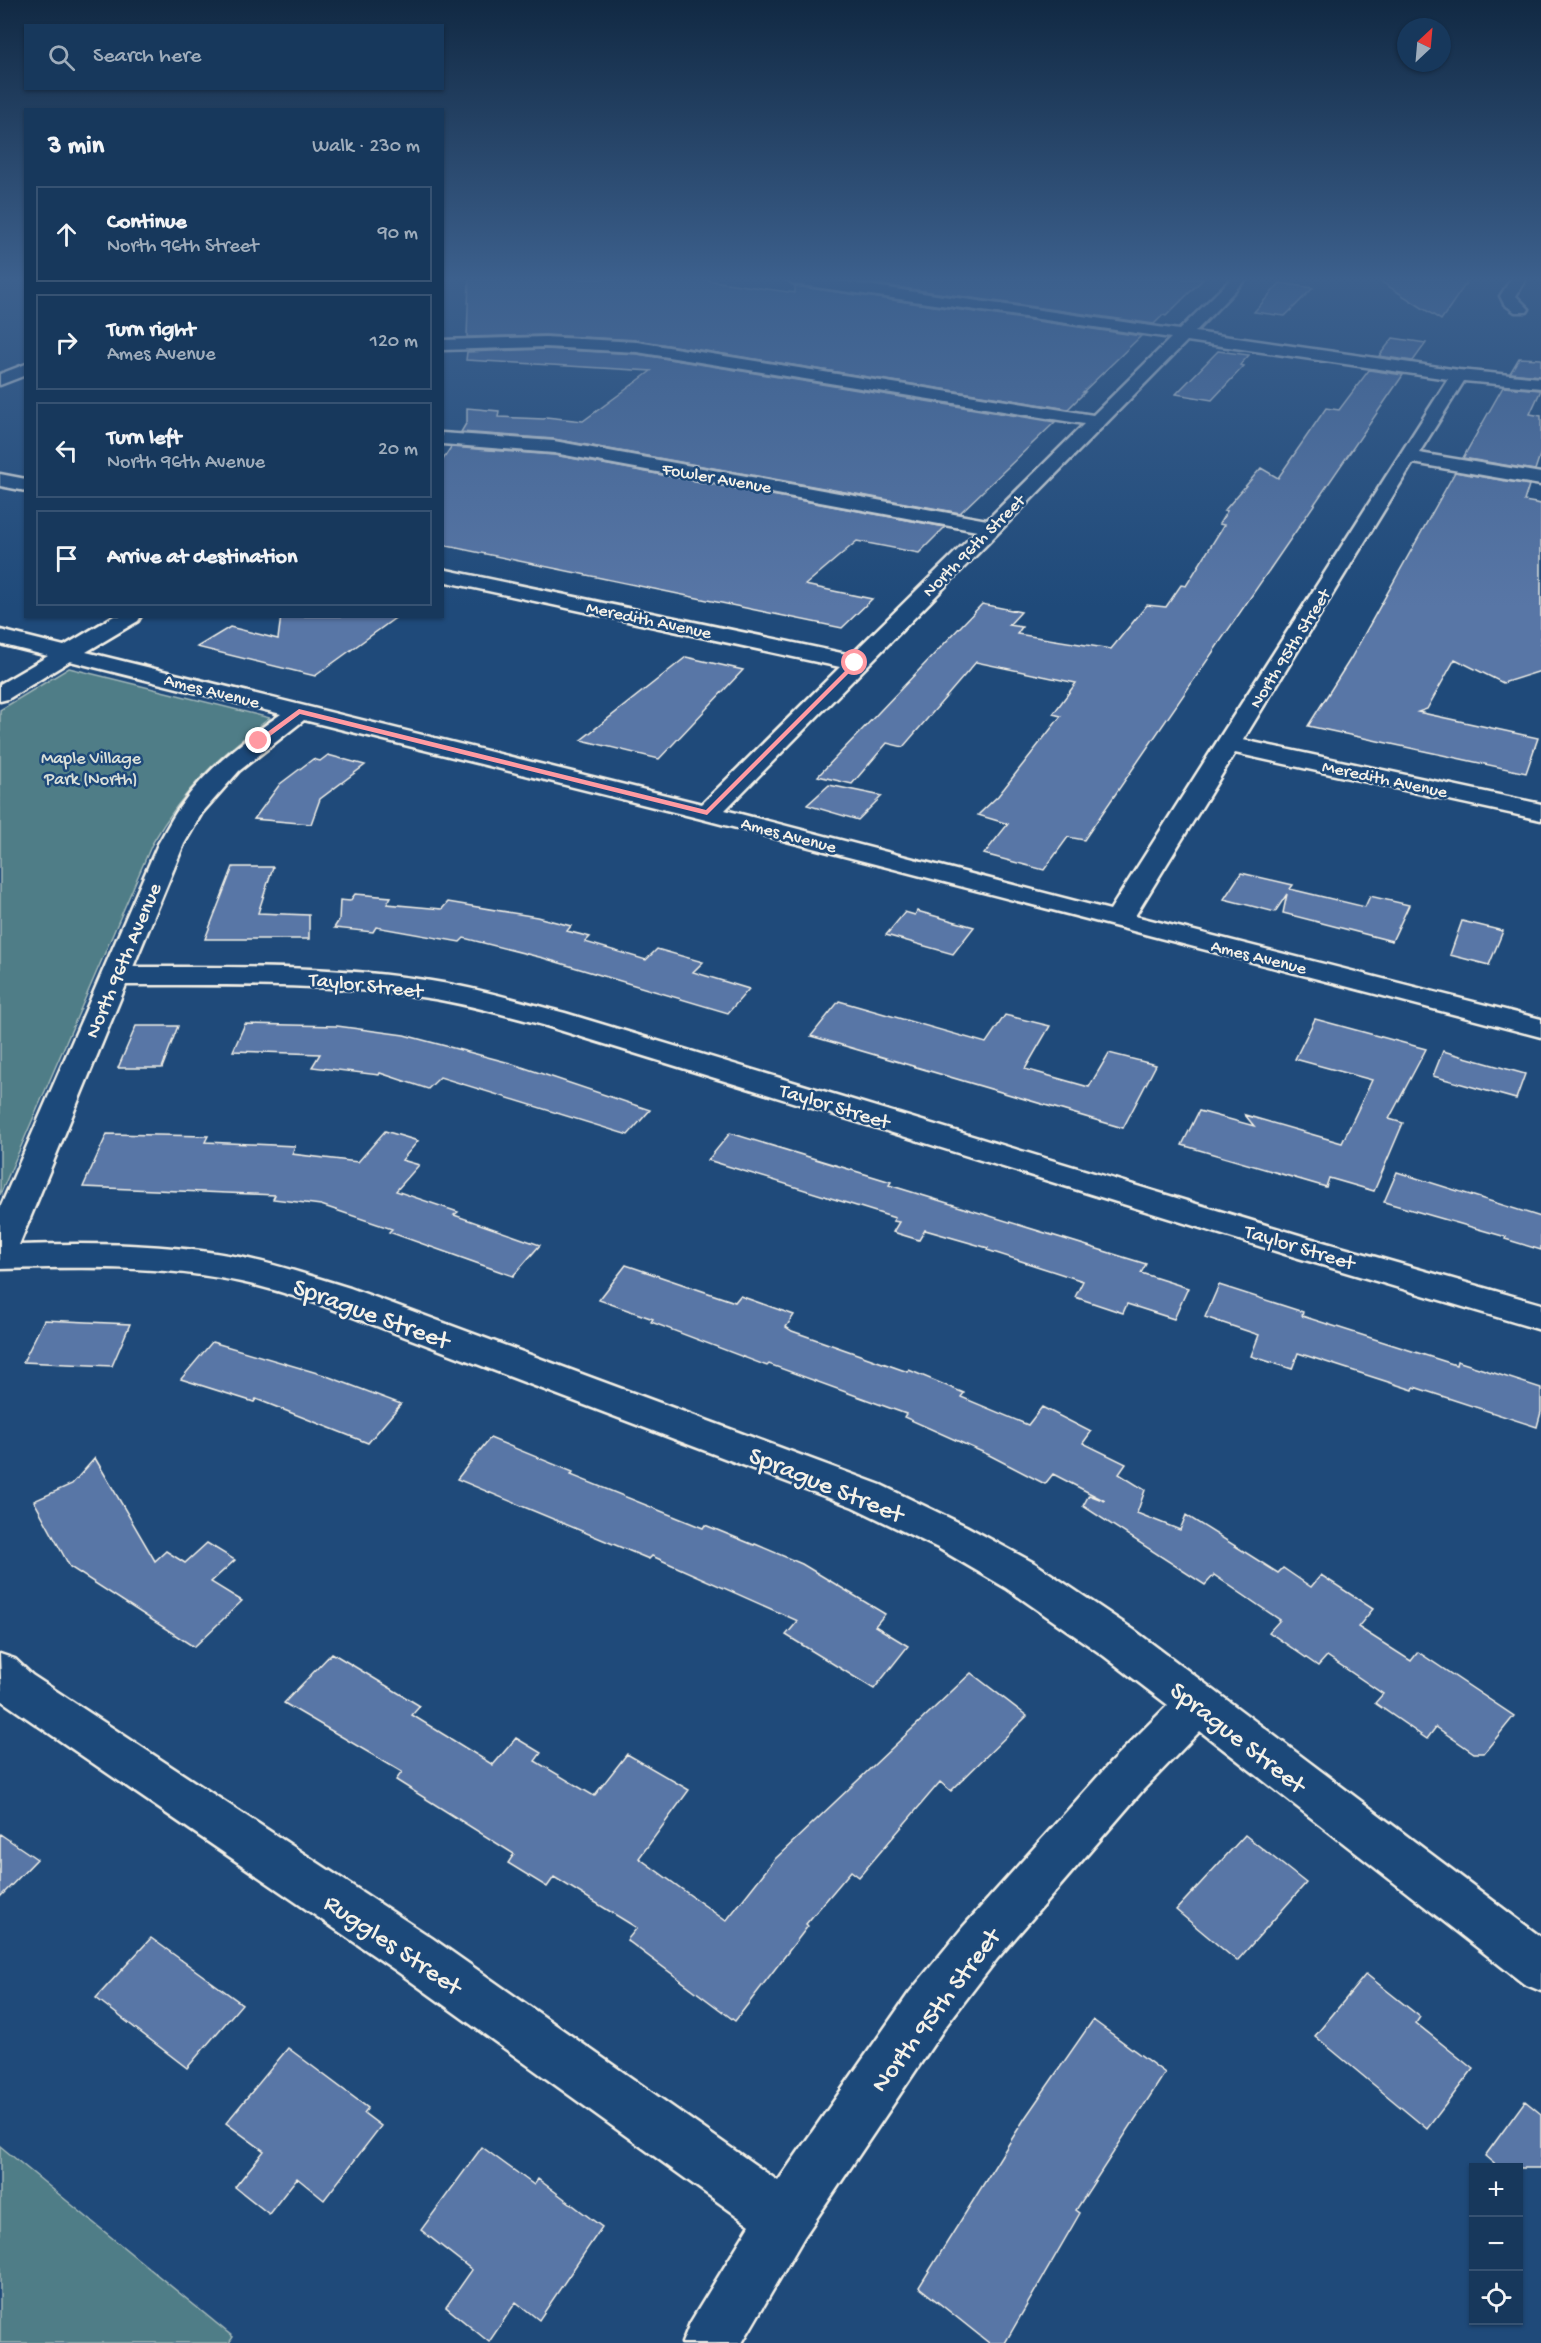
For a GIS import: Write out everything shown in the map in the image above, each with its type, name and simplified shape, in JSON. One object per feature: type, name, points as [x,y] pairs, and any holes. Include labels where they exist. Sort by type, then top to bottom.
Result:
[{"type":"street","points":[[893,388],[1096,421]]},
{"type":"street","name":"North 96th Street","points":[[707,813],[1130,388]]},
{"type":"street","name":"North 95th Street","points":[[1118,920],[1451,388]]},
{"type":"street","name":"Fowler Avenue","points":[[444,438],[554,447],[990,527]]},
{"type":"street","points":[[1408,457],[1541,479]]},
{"type":"street","points":[[0,480],[24,485]]},
{"type":"street","name":"Meredith Avenue","points":[[444,575],[855,663]]},
{"type":"street","points":[[0,694],[127,618]]},
{"type":"street","name":"Ames Avenue","points":[[0,636],[707,813],[1541,1028]]},
{"type":"street","name":"North 96th Avenue","points":[[0,1248],[171,844],[193,805],[237,759],[299,711]]},
{"type":"street","name":"Meredith Avenue","points":[[1229,744],[1541,812]]},
{"type":"street","name":"Taylor Street","points":[[115,976],[255,976],[341,979],[414,987],[488,1001],[554,1019],[1297,1246],[1541,1317]]},
{"type":"street","name":"Sprague Street","points":[[0,1257],[99,1255],[197,1263],[266,1275],[337,1297],[867,1496],[952,1537],[1021,1576],[1119,1643],[1541,1967]]},
{"type":"street","name":"Ruggles Street","points":[[0,1672],[17,1688],[415,1955],[786,2218]]},
{"type":"street","name":"North 95th Street","points":[[710,2343],[786,2218],[927,2010],[980,1943],[1127,1776],[1197,1705]]},
{"type":"green space","name":"Maple Village Park (North)","points":[[69,668],[270,718],[234,746],[204,774],[177,806],[152,844],[0,1195],[0,710]]},
{"type":"green space","points":[[0,2146],[233,2337],[229,2343],[0,2343]]},
{"type":"building","points":[[627,388],[848,388],[1055,422],[960,513],[554,439],[461,432],[467,422],[467,408],[499,411],[498,417],[544,419],[546,417],[583,421]]},
{"type":"building","points":[[939,388],[1087,388],[1068,409]]},
{"type":"building","points":[[1182,388],[1223,388],[1212,400],[1176,394]]},
{"type":"building","points":[[1355,388],[1394,388],[1084,840],[1068,837],[1044,870],[984,854],[1008,824],[978,815],[998,796],[1061,716],[1053,714],[1076,683],[976,662],[903,747],[887,743],[852,784],[818,776],[982,604],[1021,612],[1009,625],[1022,627],[1017,634],[1111,649],[1147,605],[1166,607],[1181,585],[1186,586],[1224,525],[1219,524],[1227,511],[1224,511],[1261,468],[1278,478],[1326,408],[1339,410]]},
{"type":"building","points":[[1502,388],[1541,390],[1530,414],[1541,416],[1541,452],[1535,470],[1463,458]]},
{"type":"building","points":[[451,447],[554,455],[945,527],[919,553],[857,541],[805,585],[872,599],[842,628],[444,545],[444,458]]},
{"type":"building","points":[[1455,472],[1529,485],[1524,501],[1541,504],[1541,671],[1503,683],[1455,659],[1427,709],[1418,712],[1538,738],[1526,773],[1308,726],[1351,658]]},
{"type":"building","points":[[281,618],[395,618],[315,676],[197,647],[230,627],[278,639]]},
{"type":"building","points":[[686,657],[743,670],[659,759],[581,740]]},
{"type":"building","points":[[328,755],[365,765],[320,799],[311,824],[254,819],[280,784],[313,759],[320,761]]},
{"type":"building","points":[[829,785],[882,796],[858,820],[807,805]]},
{"type":"building","points":[[233,867],[273,867],[258,913],[309,915],[309,939],[205,939]]},
{"type":"building","points":[[1241,873],[1293,885],[1290,889],[1365,907],[1370,896],[1409,905],[1392,941],[1283,913],[1287,894],[1275,912],[1224,899]]},
{"type":"building","points":[[355,894],[391,897],[387,904],[442,909],[448,902],[537,917],[571,926],[567,931],[590,937],[585,942],[646,960],[657,949],[703,962],[693,972],[749,989],[728,1013],[543,958],[464,938],[460,942],[376,927],[373,932],[334,928],[339,920],[340,900],[350,901]]},
{"type":"building","points":[[917,911],[974,927],[953,954],[886,935],[905,912],[915,915]]},
{"type":"building","points":[[1462,921],[1503,931],[1489,965],[1450,955]]},
{"type":"building","points":[[839,1001],[986,1043],[1005,1015],[1050,1026],[1025,1069],[1089,1087],[1109,1053],[1156,1065],[1123,1128],[811,1036]]},
{"type":"building","points":[[1315,1019],[1426,1049],[1389,1119],[1403,1123],[1374,1191],[1329,1178],[1326,1187],[1182,1145],[1199,1111],[1254,1126],[1245,1115],[1342,1143],[1372,1080],[1295,1059]]},
{"type":"building","points":[[245,1024],[337,1026],[404,1035],[510,1063],[650,1110],[628,1135],[440,1077],[428,1089],[380,1073],[379,1075],[312,1067],[320,1054],[233,1051]]},
{"type":"building","points":[[136,1026],[178,1026],[162,1068],[118,1068]]},
{"type":"building","points":[[1443,1051],[1525,1074],[1516,1099],[1433,1076]]},
{"type":"building","points":[[385,1131],[418,1141],[402,1160],[419,1165],[396,1191],[458,1212],[454,1215],[540,1245],[513,1276],[389,1232],[392,1229],[321,1205],[273,1199],[275,1195],[83,1187],[107,1134],[208,1136],[205,1142],[295,1146],[292,1154],[358,1162]]},
{"type":"building","points":[[730,1133],[891,1182],[889,1185],[1146,1264],[1141,1273],[1188,1288],[1174,1319],[1127,1304],[1123,1313],[1075,1297],[1083,1281],[987,1250],[988,1248],[925,1230],[919,1240],[893,1232],[899,1222],[893,1221],[895,1218],[708,1160]]},
{"type":"building","points":[[1397,1172],[1541,1217],[1541,1250],[1505,1239],[1506,1237],[1384,1202]]},
{"type":"building","points":[[626,1265],[735,1302],[740,1296],[794,1315],[786,1327],[792,1331],[908,1372],[909,1370],[964,1393],[961,1397],[1028,1425],[1042,1407],[1091,1432],[1083,1443],[1126,1464],[1119,1474],[1145,1490],[1137,1513],[1180,1530],[1186,1515],[1278,1573],[1283,1568],[1311,1587],[1321,1575],[1373,1609],[1358,1627],[1411,1661],[1418,1652],[1514,1716],[1484,1753],[1474,1753],[1436,1727],[1427,1739],[1375,1703],[1383,1694],[1327,1656],[1318,1666],[1269,1632],[1280,1620],[1214,1575],[1205,1585],[1083,1506],[1089,1495],[1105,1501],[1053,1474],[1045,1484],[989,1455],[904,1417],[906,1414],[769,1364],[767,1366],[651,1322],[653,1319],[599,1300]]},
{"type":"building","points":[[1219,1285],[1303,1312],[1302,1316],[1456,1365],[1457,1361],[1541,1388],[1541,1412],[1537,1427],[1414,1387],[1413,1390],[1298,1353],[1292,1369],[1251,1356],[1259,1335],[1205,1317]]},
{"type":"building","points":[[44,1320],[130,1324],[112,1366],[23,1362]]},
{"type":"building","points":[[212,1342],[324,1375],[401,1404],[368,1443],[256,1399],[254,1402],[181,1379]]},
{"type":"building","points":[[490,1438],[573,1472],[571,1475],[703,1528],[705,1525],[802,1564],[885,1614],[875,1626],[908,1646],[874,1689],[786,1635],[798,1621],[652,1556],[649,1559],[457,1479]]},
{"type":"building","points":[[95,1458],[155,1561],[166,1551],[185,1563],[207,1543],[235,1560],[211,1582],[242,1601],[194,1647],[70,1567],[34,1501],[72,1484]]},
{"type":"building","points":[[332,1653],[420,1706],[412,1715],[493,1765],[516,1738],[541,1753],[535,1761],[594,1796],[627,1754],[689,1790],[639,1858],[726,1921],[775,1859],[971,1673],[1027,1716],[951,1791],[940,1782],[859,1877],[851,1871],[806,1924],[808,1926],[735,2021],[627,1940],[637,1928],[554,1877],[547,1887],[508,1863],[514,1854],[396,1780],[402,1772],[284,1703]]},
{"type":"building","points":[[0,1834],[37,1859],[0,1897]]},
{"type":"building","points":[[1245,1835],[1306,1883],[1237,1961],[1176,1910]]},
{"type":"building","points":[[151,1938],[242,2004],[187,2068],[96,1998]]},
{"type":"building","points":[[1366,1974],[1420,2017],[1416,2023],[1473,2069],[1427,2129],[1315,2036]]},
{"type":"building","points":[[1093,2020],[1165,2073],[1076,2210],[1080,2213],[1005,2343],[989,2343],[919,2287],[1025,2118]]},
{"type":"building","points":[[288,2048],[368,2108],[364,2113],[381,2126],[324,2200],[297,2178],[269,2214],[235,2187],[264,2151],[226,2123]]},
{"type":"building","points":[[1525,2101],[1541,2114],[1541,2168],[1523,2168],[1523,2163],[1493,2163],[1485,2156]]},
{"type":"building","points":[[482,2147],[534,2185],[538,2179],[602,2227],[539,2320],[516,2302],[489,2342],[446,2307],[472,2270],[421,2230]]},
{"type":"route","points":[[259,741],[299,711],[707,813],[855,663]]}]
